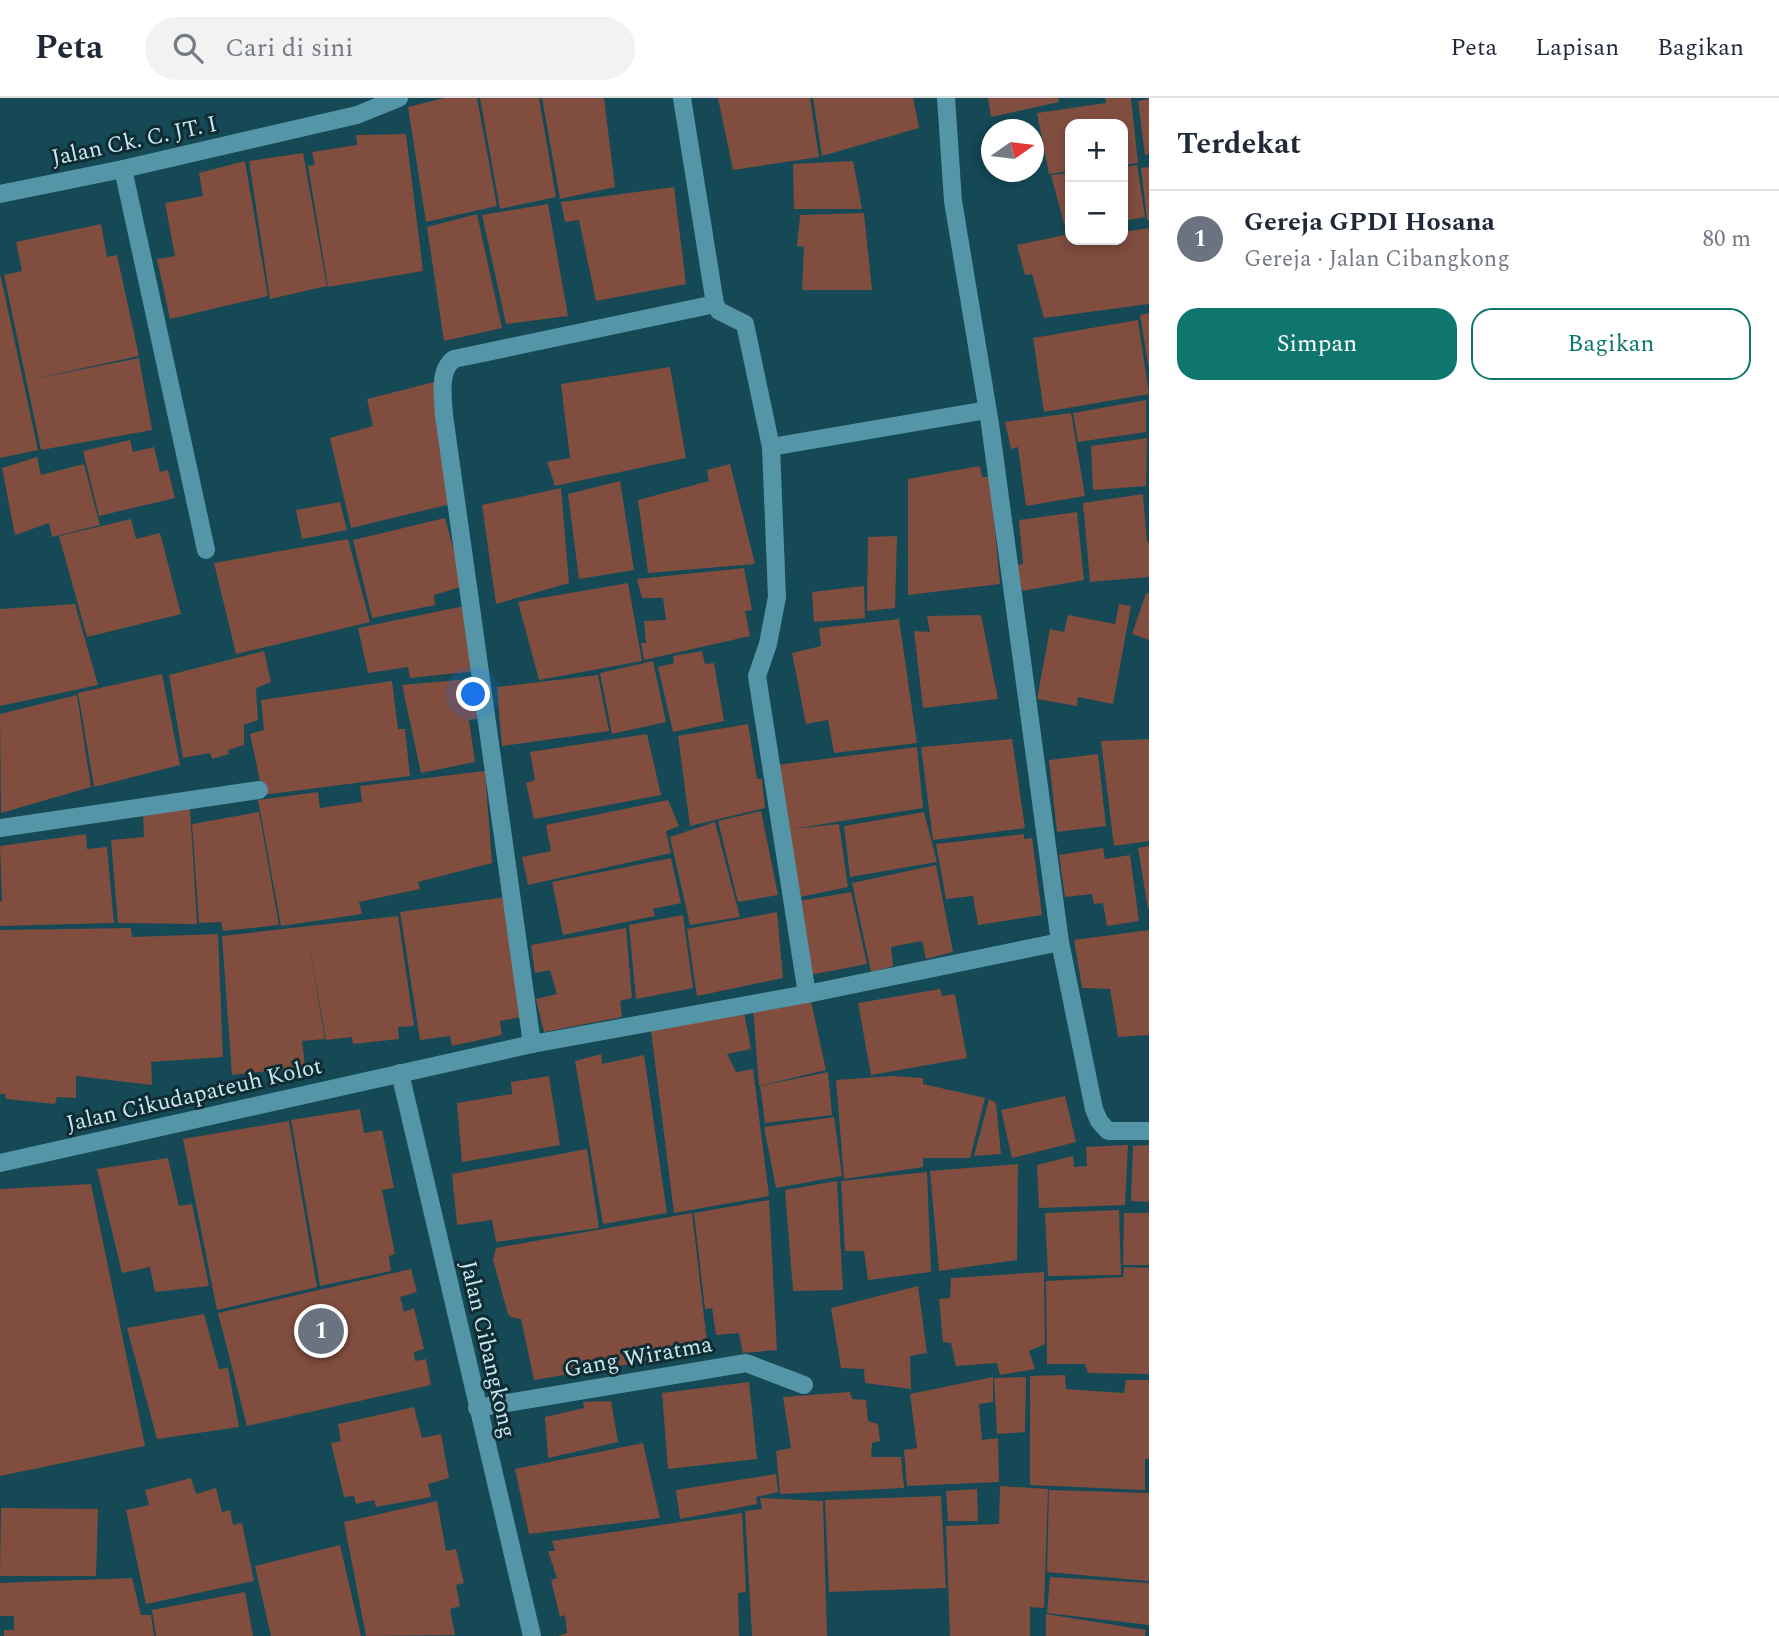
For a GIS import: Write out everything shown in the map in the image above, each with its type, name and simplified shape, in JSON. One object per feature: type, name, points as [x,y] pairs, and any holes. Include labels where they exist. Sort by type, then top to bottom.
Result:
[{"type":"street","name":"Jalan Ck. C. JT. I","points":[[0,194],[123,169],[356,115],[399,98]]},
{"type":"street","points":[[682,98],[715,304],[719,311],[745,324],[771,447],[777,597],[768,644],[757,676],[807,994]]},
{"type":"street","points":[[946,98],[953,201],[987,410],[1060,942],[1094,1109],[1099,1121],[1108,1131],[1149,1131]]},
{"type":"street","points":[[123,169],[206,550]]},
{"type":"street","points":[[532,1044],[444,415],[445,370],[454,359],[715,304]]},
{"type":"street","points":[[771,447],[987,410]]},
{"type":"street","points":[[0,828],[259,790]]},
{"type":"street","name":"Jalan Cikudapateuh Kolot","points":[[0,1163],[532,1044],[807,994],[1060,942]]},
{"type":"street","name":"Jalan Cibangkong","points":[[400,1073],[532,1636]]},
{"type":"street","name":"Gang Wiratma","points":[[477,1408],[746,1363],[804,1385]]},
{"type":"building","points":[[444,98],[477,98],[497,206],[426,222],[408,107]]},
{"type":"building","points":[[480,98],[539,98],[556,197],[500,209]]},
{"type":"building","points":[[542,98],[604,98],[615,187],[560,199]]},
{"type":"building","points":[[718,98],[810,98],[819,157],[733,170]]},
{"type":"building","points":[[813,98],[913,98],[919,128],[822,156]]},
{"type":"building","points":[[988,98],[1058,98],[1059,102],[991,117]]},
{"type":"building","points":[[1105,98],[1131,98],[1138,163],[1128,164],[1128,119],[1065,119],[1065,172],[1049,174],[1044,149],[1044,119],[1038,119],[1037,113],[1106,103]]},
{"type":"building","points":[[1149,99],[1149,154],[1145,155],[1138,101]]},
{"type":"building","points":[[406,134],[423,271],[328,287],[308,166],[315,165],[312,152],[357,145],[356,135]]},
{"type":"building","points":[[303,153],[327,286],[270,299],[249,161]]},
{"type":"building","points":[[245,161],[268,296],[170,319],[157,259],[175,256],[165,203],[203,196],[199,173]]},
{"type":"building","points":[[853,161],[862,209],[794,209],[793,164]]},
{"type":"building","points":[[1137,165],[1145,217],[1128,220],[1128,182],[1128,166]]},
{"type":"building","points":[[1149,167],[1149,220],[1147,220],[1141,168]]},
{"type":"building","points":[[1065,174],[1065,227],[1051,175]]},
{"type":"building","points":[[674,187],[686,284],[596,301],[579,220],[565,222],[561,202]]},
{"type":"building","points":[[548,204],[568,316],[506,324],[482,215]]},
{"type":"building","points":[[864,213],[872,290],[802,290],[804,247],[797,246],[800,215]]},
{"type":"building","points":[[477,214],[502,328],[444,341],[427,227]]},
{"type":"building","points":[[101,224],[107,257],[117,255],[139,356],[29,380],[139,358],[152,430],[41,450],[4,275],[22,271],[16,242]]},
{"type":"building","points":[[1149,228],[1149,304],[1044,318],[1032,274],[1025,275],[1017,245],[1065,235],[1065,245],[1128,245],[1128,231]]},
{"type":"building","points":[[0,273],[38,450],[0,458]]},
{"type":"building","points":[[1149,313],[1149,364],[1148,364],[1140,315]]},
{"type":"building","points":[[1138,320],[1149,394],[1044,412],[1033,338]]},
{"type":"building","points":[[670,367],[686,458],[555,486],[547,462],[570,458],[561,384]]},
{"type":"building","points":[[438,381],[451,504],[351,528],[330,438],[373,426],[367,399]]},
{"type":"building","points":[[1146,400],[1146,432],[1078,442],[1073,413]]},
{"type":"building","points":[[1071,413],[1085,496],[1026,506],[1018,447],[1011,449],[1005,422]]},
{"type":"building","points":[[1147,438],[1146,486],[1093,490],[1091,446]]},
{"type":"building","points":[[130,440],[133,452],[154,447],[160,472],[168,470],[175,498],[99,516],[83,451]]},
{"type":"building","points":[[37,457],[41,475],[84,464],[100,525],[52,537],[49,523],[15,535],[2,468]]},
{"type":"building","points":[[730,464],[755,564],[648,573],[638,500],[709,481],[707,470]]},
{"type":"building","points":[[980,466],[982,477],[990,477],[1000,584],[908,595],[908,479]]},
{"type":"building","points":[[620,481],[634,570],[579,579],[568,494]]},
{"type":"building","points":[[561,488],[569,583],[496,604],[482,505]]},
{"type":"building","points":[[1143,494],[1149,542],[1149,577],[1090,582],[1083,503]]},
{"type":"building","points":[[340,502],[347,530],[302,539],[296,510]]},
{"type":"building","points":[[1077,512],[1084,580],[1022,591],[1017,565],[1023,564],[1019,520]]},
{"type":"building","points":[[445,518],[464,586],[434,595],[435,605],[372,618],[353,540]]},
{"type":"building","points":[[131,519],[136,539],[160,533],[181,614],[87,637],[59,536]]},
{"type":"building","points":[[897,536],[895,608],[867,611],[868,537]]},
{"type":"building","points":[[348,539],[370,622],[236,654],[214,563]]},
{"type":"building","points":[[744,568],[752,610],[745,611],[750,636],[644,660],[641,643],[646,643],[644,621],[666,620],[663,598],[642,598],[637,579]]},
{"type":"building","points":[[628,583],[642,661],[539,680],[518,602]]},
{"type":"building","points":[[864,586],[865,618],[814,622],[812,592]]},
{"type":"building","points":[[1146,593],[1149,594],[1149,640],[1132,634]]},
{"type":"building","points":[[75,604],[98,685],[0,706],[0,609]]},
{"type":"building","points":[[1119,604],[1131,606],[1113,704],[1078,697],[1077,706],[1037,699],[1050,629],[1064,632],[1068,615],[1115,624]]},
{"type":"building","points":[[469,605],[477,671],[410,678],[408,667],[368,673],[358,628]]},
{"type":"building","points":[[981,615],[998,699],[923,708],[914,631],[930,632],[927,616]]},
{"type":"building","points":[[899,619],[917,743],[834,753],[828,720],[806,724],[792,653],[821,646],[819,628]]},
{"type":"building","points":[[264,651],[271,682],[256,688],[258,720],[244,725],[244,745],[228,750],[229,754],[212,759],[210,753],[183,758],[169,675]]},
{"type":"building","points":[[702,651],[705,664],[714,663],[724,721],[673,732],[658,667],[674,663],[673,656]]},
{"type":"building","points":[[653,661],[666,722],[612,734],[600,673]]},
{"type":"building","points":[[162,674],[180,765],[94,787],[78,693]]},
{"type":"building","points":[[598,675],[609,731],[502,746],[497,687]]},
{"type":"building","points":[[480,678],[484,717],[469,720],[475,762],[421,773],[402,685]]},
{"type":"building","points":[[392,681],[398,729],[405,729],[410,776],[263,795],[250,734],[264,730],[261,700]]},
{"type":"building","points":[[77,695],[91,787],[1,813],[0,714]]},
{"type":"building","points":[[748,724],[757,779],[762,779],[765,808],[690,826],[678,736]]},
{"type":"building","points":[[647,734],[661,795],[534,819],[526,783],[535,780],[530,752]]},
{"type":"building","points":[[1012,739],[1025,828],[933,840],[921,747]]},
{"type":"building","points":[[1149,739],[1149,841],[1114,846],[1101,741]]},
{"type":"building","points":[[917,747],[923,808],[792,829],[839,824],[848,887],[795,898],[777,765]]},
{"type":"building","points":[[1098,754],[1106,826],[1057,832],[1049,760]]},
{"type":"building","points":[[485,771],[492,863],[418,882],[420,889],[359,902],[362,914],[281,926],[258,800],[318,792],[320,808],[362,802],[360,786]]},
{"type":"building","points":[[668,800],[679,826],[666,831],[671,853],[528,885],[522,857],[551,851],[546,825]]},
{"type":"building","points":[[190,808],[197,924],[118,923],[111,840],[144,837],[143,814]]},
{"type":"building","points":[[761,811],[778,895],[738,902],[718,821]]},
{"type":"building","points":[[259,812],[279,925],[223,931],[221,922],[199,923],[192,824]]},
{"type":"building","points":[[924,812],[937,862],[850,877],[844,826]]},
{"type":"building","points":[[715,822],[740,917],[690,925],[670,837]]},
{"type":"building","points":[[86,834],[87,849],[107,847],[114,923],[0,926],[0,846]]},
{"type":"building","points":[[1024,834],[1024,839],[1032,838],[1042,915],[978,925],[973,896],[946,899],[936,844]]},
{"type":"building","points":[[1149,846],[1149,908],[1148,909],[1138,848]]},
{"type":"building","points":[[1103,848],[1105,859],[1130,855],[1139,921],[1107,926],[1103,903],[1094,904],[1092,894],[1065,897],[1059,855]]},
{"type":"building","points":[[671,858],[681,903],[653,909],[655,916],[563,935],[552,882]]},
{"type":"building","points":[[936,865],[953,952],[926,959],[922,941],[891,947],[893,966],[871,972],[852,883]]},
{"type":"building","points":[[851,892],[867,964],[810,975],[799,901]]},
{"type":"building","points":[[506,897],[522,1017],[500,1021],[502,1035],[452,1046],[450,1036],[420,1040],[400,912]]},
{"type":"building","points":[[777,912],[783,978],[697,996],[687,929]]},
{"type":"building","points":[[683,915],[693,988],[636,999],[629,925]]},
{"type":"building","points":[[398,916],[414,1026],[398,1027],[399,1039],[353,1044],[352,1037],[326,1040],[308,937],[325,1039],[302,1041],[305,1067],[232,1075],[222,936]]},
{"type":"building","points":[[131,928],[132,937],[218,934],[223,1057],[151,1062],[152,1085],[76,1076],[76,1098],[57,1097],[55,1104],[6,1099],[5,1094],[0,1094],[0,930]]},
{"type":"building","points":[[626,928],[632,998],[620,1001],[622,1017],[544,1032],[536,999],[557,994],[550,970],[535,973],[531,945]]},
{"type":"building","points":[[1149,930],[1149,1035],[1118,1037],[1110,989],[1082,988],[1074,940]]},
{"type":"building","points":[[940,989],[942,996],[955,994],[967,1058],[871,1075],[858,1003]]},
{"type":"building","points":[[811,1001],[826,1070],[759,1086],[753,1009]]},
{"type":"building","points":[[744,1012],[751,1049],[727,1054],[736,1072],[753,1069],[769,1196],[674,1213],[651,1031]]},
{"type":"building","points":[[601,1054],[602,1064],[644,1055],[667,1213],[603,1224],[575,1061]]},
{"type":"building","points":[[828,1072],[832,1115],[765,1123],[760,1086]]},
{"type":"building","points":[[549,1076],[560,1145],[462,1162],[457,1103],[512,1094],[511,1082]]},
{"type":"building","points":[[892,1076],[923,1078],[923,1084],[985,1098],[970,1158],[923,1158],[923,1167],[844,1179],[836,1080]]},
{"type":"building","points":[[1065,1096],[1076,1142],[1012,1158],[1001,1110]]},
{"type":"building","points":[[989,1099],[996,1103],[1001,1154],[974,1156]]},
{"type":"building","points":[[360,1109],[364,1133],[382,1130],[394,1188],[382,1190],[395,1254],[389,1256],[391,1271],[320,1286],[291,1120]]},
{"type":"building","points":[[834,1117],[842,1176],[776,1188],[764,1127]]},
{"type":"building","points":[[289,1121],[317,1287],[217,1310],[183,1139]]},
{"type":"building","points":[[1128,1145],[1125,1205],[1039,1208],[1037,1165],[1073,1156],[1074,1167],[1087,1166],[1086,1147]]},
{"type":"building","points":[[1149,1145],[1149,1202],[1131,1201],[1133,1146]]},
{"type":"building","points":[[587,1149],[599,1228],[496,1242],[492,1220],[457,1225],[452,1174]]},
{"type":"building","points":[[168,1158],[179,1206],[192,1204],[209,1286],[155,1292],[150,1267],[122,1273],[97,1169]]},
{"type":"building","points":[[1018,1164],[1017,1260],[939,1271],[930,1171]]},
{"type":"building","points":[[927,1172],[931,1272],[868,1280],[864,1251],[845,1251],[841,1181]]},
{"type":"building","points":[[837,1181],[843,1290],[793,1291],[785,1190]]},
{"type":"building","points":[[91,1184],[145,1446],[0,1476],[0,1189]]},
{"type":"building","points":[[769,1200],[777,1350],[743,1353],[739,1333],[716,1335],[712,1308],[705,1309],[694,1213]]},
{"type":"building","points":[[1119,1210],[1121,1275],[1048,1276],[1045,1213]]},
{"type":"building","points":[[692,1213],[708,1351],[534,1380],[521,1319],[508,1314],[493,1260],[496,1248]]},
{"type":"building","points":[[1124,1213],[1149,1213],[1149,1265],[1123,1265]]},
{"type":"building","points":[[1124,1267],[1149,1268],[1149,1374],[1088,1373],[1085,1364],[1047,1364],[1046,1281],[1123,1277]]},
{"type":"building","points":[[411,1269],[417,1292],[400,1297],[404,1312],[414,1308],[424,1349],[414,1352],[415,1361],[426,1359],[431,1385],[247,1426],[218,1313]]},
{"type":"building","points":[[1044,1272],[1045,1344],[1029,1351],[1035,1369],[1000,1375],[997,1363],[956,1366],[951,1343],[943,1342],[939,1299],[950,1298],[951,1278]]},
{"type":"building","points":[[918,1286],[927,1353],[910,1356],[911,1389],[865,1383],[864,1369],[841,1368],[831,1308]]},
{"type":"building","points":[[204,1314],[219,1369],[228,1368],[239,1427],[157,1439],[127,1328]]},
{"type":"building","points":[[1065,1375],[1066,1389],[1124,1393],[1126,1380],[1149,1380],[1149,1459],[1145,1459],[1145,1490],[1030,1485],[1030,1376]]},
{"type":"building","points":[[993,1377],[993,1402],[979,1404],[982,1440],[998,1438],[999,1482],[907,1486],[904,1450],[917,1448],[910,1394]]},
{"type":"building","points":[[1026,1377],[1025,1432],[997,1434],[994,1378]]},
{"type":"building","points":[[749,1382],[757,1459],[668,1469],[662,1393]]},
{"type":"building","points":[[850,1392],[852,1399],[866,1400],[868,1421],[878,1424],[880,1441],[872,1443],[871,1457],[901,1457],[904,1488],[780,1494],[776,1451],[791,1448],[783,1397]]},
{"type":"building","points":[[611,1401],[618,1442],[548,1458],[545,1417],[584,1408],[583,1402]]},
{"type":"building","points":[[414,1407],[422,1438],[441,1434],[449,1478],[428,1484],[431,1497],[376,1507],[374,1500],[356,1504],[354,1496],[344,1497],[331,1443],[341,1441],[338,1424]]},
{"type":"building","points":[[643,1443],[660,1518],[529,1534],[515,1469]]},
{"type":"building","points":[[776,1474],[778,1492],[756,1497],[757,1504],[680,1519],[676,1490]]},
{"type":"building","points":[[191,1478],[196,1494],[216,1488],[222,1512],[230,1510],[233,1525],[242,1523],[254,1581],[146,1604],[126,1510],[149,1505],[145,1490]]},
{"type":"building","points":[[1000,1486],[1048,1489],[1044,1608],[1030,1607],[1030,1636],[950,1636],[946,1526],[999,1524]]},
{"type":"building","points":[[977,1489],[978,1521],[948,1521],[946,1491]]},
{"type":"building","points":[[1049,1490],[1149,1493],[1149,1581],[1047,1572]]},
{"type":"building","points":[[941,1496],[946,1588],[829,1592],[825,1500]]},
{"type":"building","points":[[760,1498],[823,1501],[827,1636],[752,1636],[745,1511],[762,1509]]},
{"type":"building","points":[[437,1501],[446,1551],[456,1549],[464,1583],[456,1585],[460,1606],[450,1609],[455,1635],[366,1636],[344,1522]]},
{"type":"building","points":[[1,1508],[98,1509],[96,1576],[0,1576]]},
{"type":"building","points":[[742,1513],[746,1592],[738,1593],[739,1636],[558,1636],[567,1633],[565,1615],[560,1617],[551,1580],[557,1578],[548,1551],[555,1551],[552,1541]]},
{"type":"building","points":[[340,1545],[361,1636],[271,1636],[255,1566]]},
{"type":"building","points":[[1050,1577],[1149,1583],[1149,1625],[1047,1613]]},
{"type":"building","points":[[132,1578],[141,1615],[151,1615],[154,1636],[4,1636],[4,1630],[14,1630],[14,1616],[0,1616],[0,1583]]},
{"type":"building","points":[[245,1592],[253,1636],[156,1636],[152,1610]]},
{"type":"building","points":[[1046,1614],[1146,1630],[1145,1636],[1046,1636]]},
{"type":"place","name":"Gereja GPDI Hosana","points":[[321,1331]]}]
